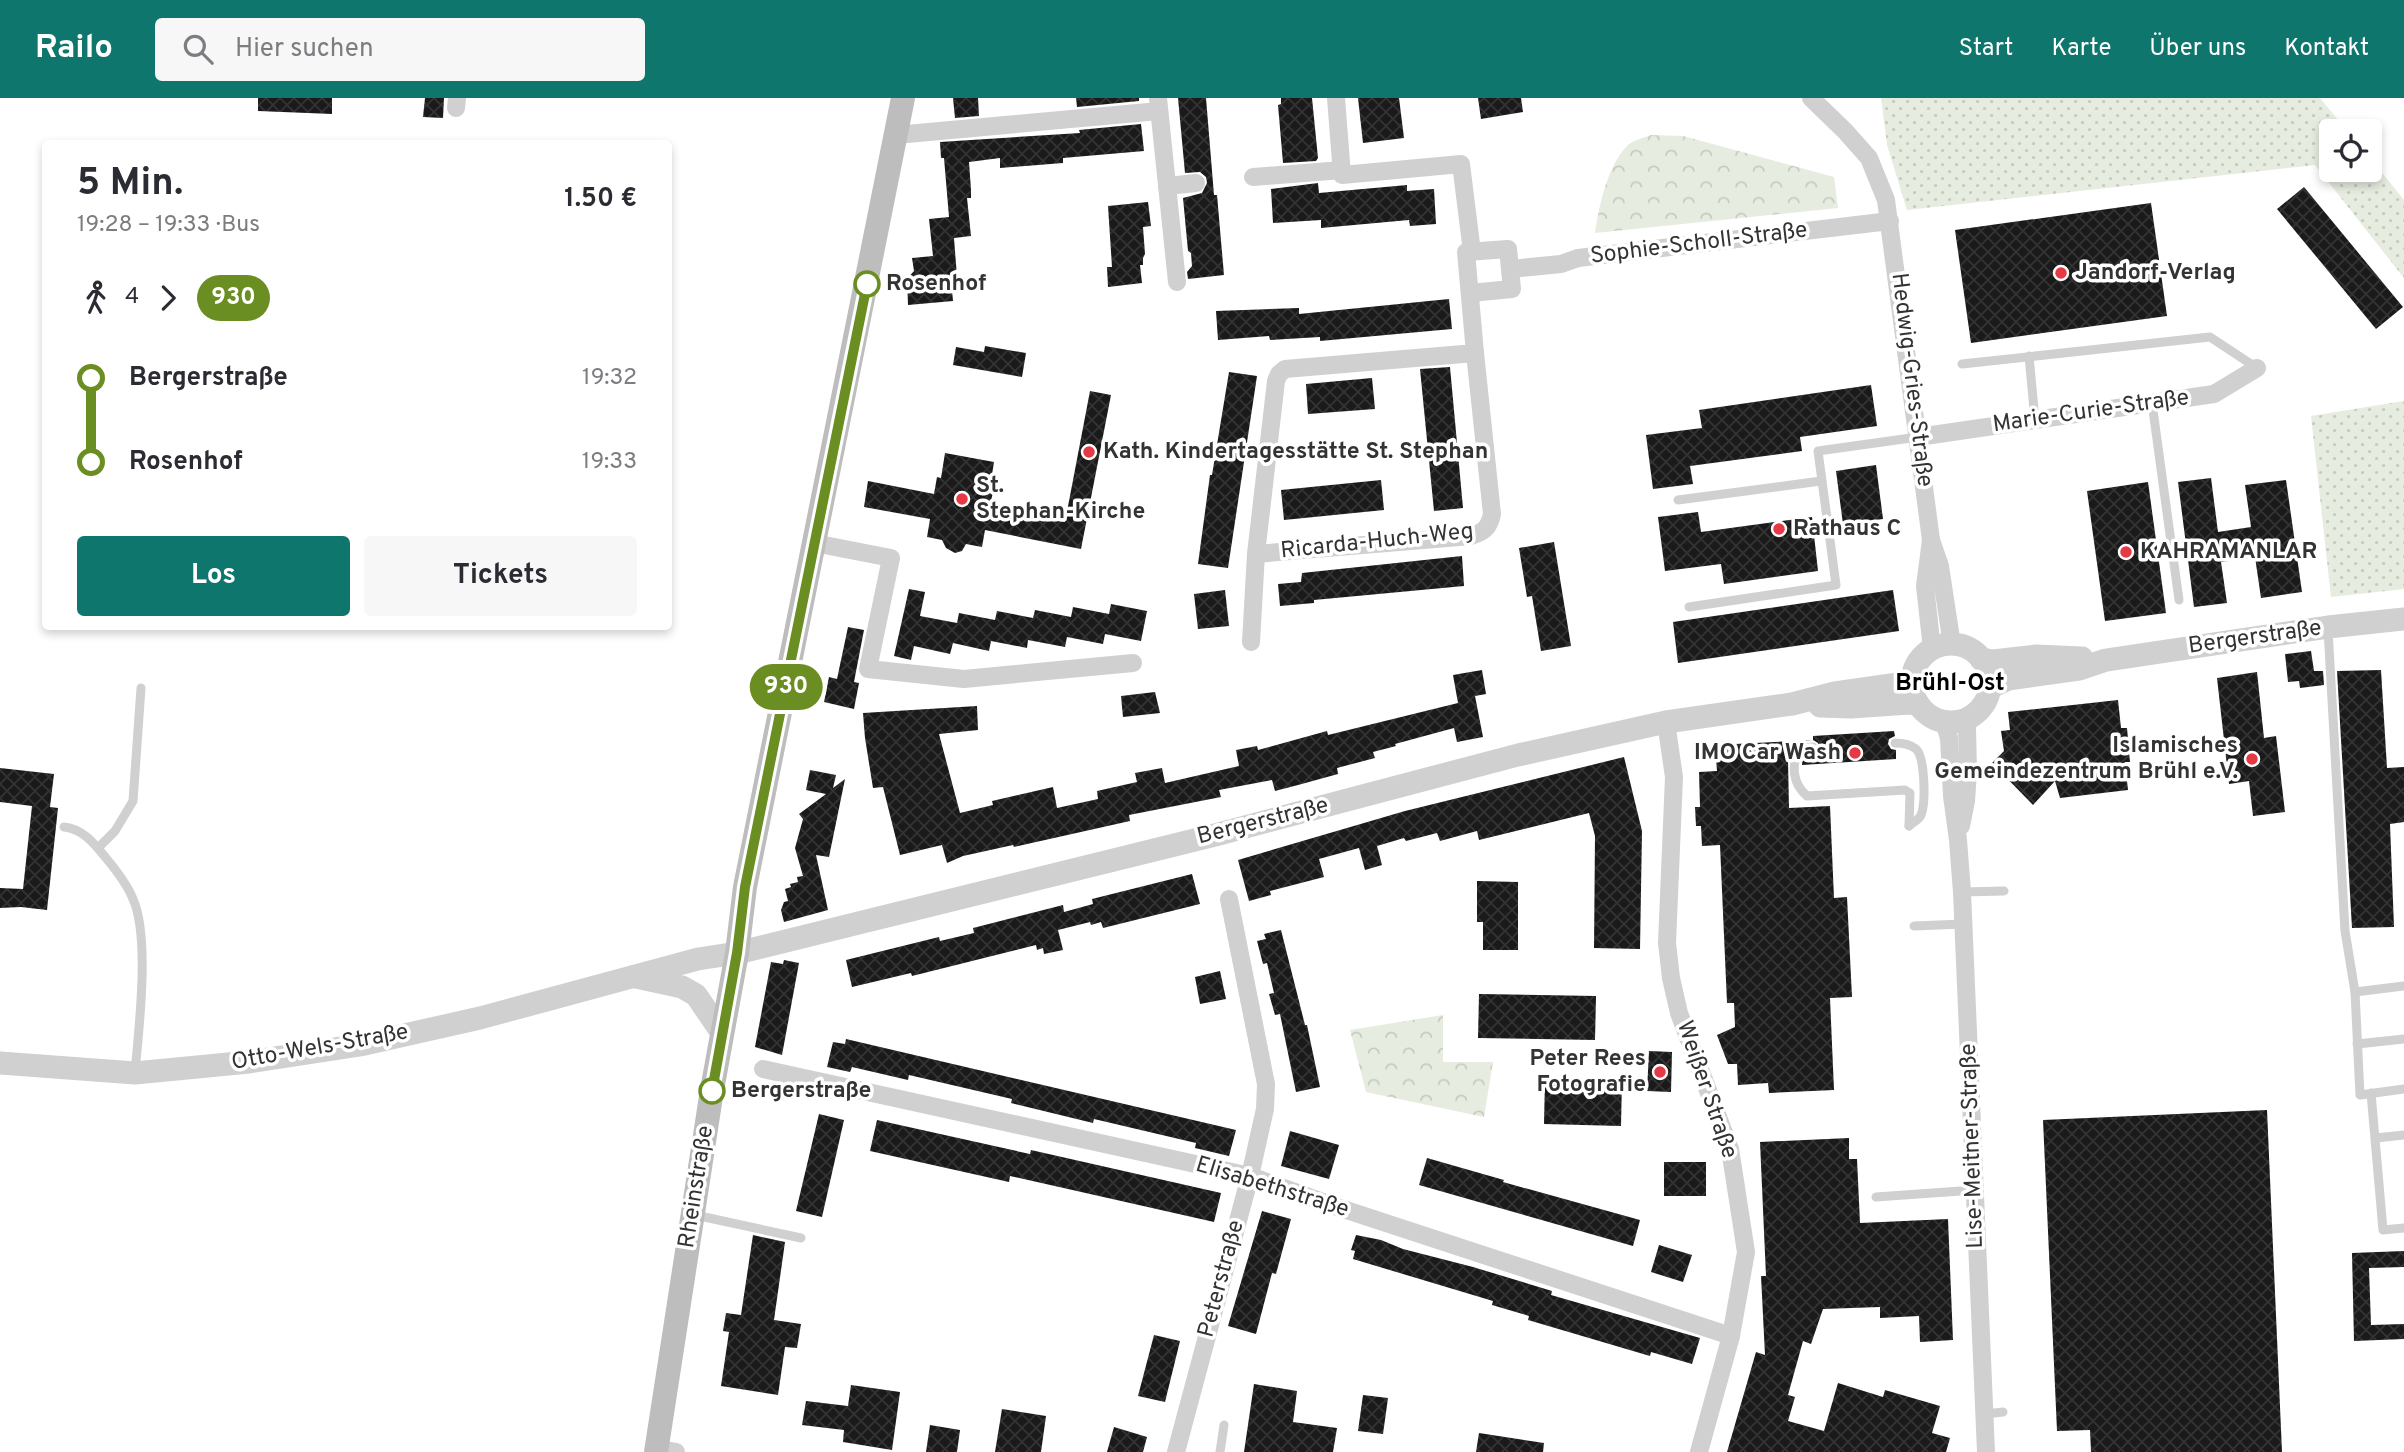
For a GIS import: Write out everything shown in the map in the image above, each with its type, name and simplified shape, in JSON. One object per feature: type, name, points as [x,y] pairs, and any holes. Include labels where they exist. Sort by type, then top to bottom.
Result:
[{"type":"main road","name":"Rheinstraße","points":[[663,1451],[693,1215],[737,953],[745,887],[903,98]]},
{"type":"street","points":[[1336,98],[1342,175],[1461,164],[1472,252]]},
{"type":"street","name":"Hedwig-Gries-Straße","points":[[1811,98],[1869,158],[1886,200],[1931,540],[1940,566],[1942,647]]},
{"type":"street","points":[[897,135],[1159,104],[1177,282]]},
{"type":"street","points":[[1253,177],[1342,170]]},
{"type":"street","points":[[1167,186],[1196,183]]},
{"type":"street","name":"Sophie-Scholl-Straße","points":[[1510,269],[1561,264],[1578,258],[1889,221]]},
{"type":"street","points":[[1508,249],[1510,269],[1512,289],[1470,293],[1466,252],[1508,249]]},
{"type":"street","name":"Ricarda-Huch-Weg","points":[[1256,554],[1471,536],[1483,532],[1489,525],[1492,514],[1470,293]]},
{"type":"street","name":"Ricarda-Huch-Weg","points":[[1251,642],[1256,554],[1279,374],[1285,369],[1475,353]]},
{"type":"street","name":"Marie-Curie-Straße","points":[[1918,437],[2214,394],[2257,368]]},
{"type":"street","points":[[814,543],[891,558],[868,669],[964,679],[1133,663]]},
{"type":"street","name":"Bergerstraße","points":[[1990,688],[2008,679],[2079,669],[2106,660],[2328,627],[2404,619]]},
{"type":"street","points":[[1942,647],[1922,657],[1912,678],[1912,690],[1918,704],[1933,718],[1944,722],[1956,722],[1970,717],[1982,707],[1990,688],[1989,677],[1981,659]]},
{"type":"street","name":"Bergerstraße","points":[[1942,647],[1964,647],[1981,659],[1993,661],[2057,656],[2106,660]]},
{"type":"street","name":"Bergerstraße","points":[[737,953],[1215,835],[1518,755],[1666,722],[1792,704],[1835,693],[1898,684],[1912,678]]},
{"type":"street","name":"Bergerstraße","points":[[1792,704],[1851,707],[1918,704]]},
{"type":"street","name":"Lise-Meitner-Straße","points":[[1958,840],[1966,801],[1967,727],[1970,717]]},
{"type":"street","name":"Weißer Straße","points":[[1666,722],[1674,777],[1667,943],[1671,978],[1679,1013],[1730,1149],[1746,1252],[1731,1336],[1699,1452]]},
{"type":"street","name":"Lise-Meitner-Straße","points":[[1944,722],[1950,738],[1953,807],[1962,892],[1986,1452]]},
{"type":"street","name":"Peterstraße","points":[[1176,1452],[1250,1176],[1265,1109],[1266,1084],[1229,899]]},
{"type":"street","name":"Otto-Wels-Straße","points":[[0,1063],[135,1073],[249,1062],[360,1045],[480,1018],[698,959],[737,953]]},
{"type":"street","name":"Otto-Wels-Straße","points":[[633,976],[681,987],[696,995],[722,1033]]},
{"type":"street","name":"Elisabethstraße","points":[[763,1069],[1250,1176],[1731,1336]]},
{"type":"lane","points":[[1962,364],[2210,337],[2257,368]]},
{"type":"lane","points":[[2029,356],[2035,420]]},
{"type":"lane","points":[[2152,403],[2179,600]]},
{"type":"lane","points":[[1689,607],[1836,585],[1818,451],[1918,437]]},
{"type":"lane","points":[[1678,500],[1821,481]]},
{"type":"lane","points":[[2328,627],[2345,931],[2355,992],[2361,1095],[2404,1089]]},
{"type":"lane","points":[[98,848],[115,831],[133,801],[141,688]]},
{"type":"lane","points":[[1813,747],[1798,748],[1794,760],[1797,788],[1807,796],[1905,790],[1910,793],[1909,825],[1922,814],[1923,762],[1919,750],[1908,744],[1895,743]]},
{"type":"lane","points":[[64,827],[78,829],[98,848],[134,899],[143,939],[135,1073]]},
{"type":"lane","points":[[1962,892],[2004,891]]},
{"type":"lane","points":[[1914,926],[1963,925]]},
{"type":"lane","points":[[2355,992],[2404,986]]},
{"type":"lane","points":[[2357,1044],[2404,1038]]},
{"type":"lane","points":[[2371,1093],[2383,1230],[2404,1228]]},
{"type":"lane","points":[[2376,1138],[2404,1135]]},
{"type":"lane","points":[[1876,1197],[1975,1189]]},
{"type":"lane","points":[[693,1215],[801,1238]]},
{"type":"lane","points":[[1985,1414],[2003,1412]]},
{"type":"lane","points":[[1220,1452],[1224,1425]]},
{"type":"green space","points":[[1881,98],[2320,98],[2337,119],[2319,119],[2319,170],[2315,165],[1907,210],[1887,145]]},
{"type":"green space","points":[[1651,135],[1683,136],[1834,177],[1838,208],[1595,233],[1609,176],[1619,156],[1628,145]]},
{"type":"green space","points":[[2382,173],[2404,200],[2404,278],[2328,182],[2382,182]]},
{"type":"green space","points":[[2404,401],[2404,589],[2331,597],[2311,416]]},
{"type":"green space","points":[[1443,1015],[1443,1062],[1493,1062],[1484,1117],[1366,1092],[1350,1030]]},
{"type":"building","points":[[258,98],[332,98],[332,114],[258,111]]},
{"type":"building","points":[[425,98],[444,98],[443,118],[423,117]]},
{"type":"building","points":[[953,98],[978,98],[979,116],[955,118]]},
{"type":"building","points":[[1076,98],[1139,98],[1139,101],[1077,107]]},
{"type":"building","points":[[1178,98],[1206,98],[1224,275],[1188,279],[1187,272],[1192,266],[1183,198],[1202,193],[1207,183],[1206,177],[1200,172],[1185,173]]},
{"type":"building","points":[[1281,98],[1312,98],[1318,158],[1316,161],[1283,163],[1278,105],[1281,104]]},
{"type":"building","points":[[1358,98],[1399,98],[1404,138],[1363,143]]},
{"type":"building","points":[[1478,98],[1521,98],[1523,112],[1481,119]]},
{"type":"building","points":[[1141,124],[1144,151],[1063,158],[1063,163],[1000,168],[1000,158],[969,162],[971,198],[967,198],[971,236],[954,238],[957,277],[951,278],[953,301],[908,305],[907,279],[914,271],[912,258],[933,256],[929,219],[949,217],[940,142],[1080,133],[1079,130]]},
{"type":"building","points":[[1318,183],[1319,193],[1407,185],[1407,191],[1434,189],[1436,224],[1410,226],[1409,220],[1321,228],[1321,220],[1273,223],[1271,189]]},
{"type":"building","points":[[2304,187],[2403,307],[2376,329],[2277,209]]},
{"type":"building","points":[[1148,202],[1151,226],[1143,227],[1145,254],[1143,265],[1140,265],[1142,283],[1108,287],[1107,267],[1112,267],[1108,206]]},
{"type":"building","name":"Jandorf-Verlag","points":[[2151,203],[2167,316],[1971,343],[1955,230]]},
{"type":"building","points":[[1449,299],[1452,329],[1320,341],[1320,337],[1270,340],[1269,336],[1218,340],[1216,311],[1299,308],[1299,314]]},
{"type":"building","points":[[985,346],[1026,353],[1022,377],[953,365],[956,347],[984,352]]},
{"type":"building","points":[[1450,367],[1463,508],[1434,511],[1420,369]]},
{"type":"building","points":[[1229,372],[1257,376],[1228,568],[1198,564],[1210,475]]},
{"type":"building","points":[[1372,378],[1375,409],[1308,414],[1306,384]]},
{"type":"building","points":[[1871,385],[1877,426],[1800,437],[1802,451],[1690,466],[1693,484],[1653,489],[1646,435],[1702,428],[1699,410]]},
{"type":"building","points":[[1090,391],[1111,395],[1081,549],[985,530],[982,547],[966,544],[962,551],[955,553],[946,548],[942,540],[927,537],[930,519],[864,507],[868,481],[934,494],[937,477],[941,478],[945,453],[994,462],[990,487],[994,488],[990,505],[1006,508],[1006,511],[1065,522]]},
{"type":"building","points":[[1876,465],[1883,519],[1843,524],[1836,471]]},
{"type":"building","points":[[2211,478],[2218,532],[2251,527],[2245,485],[2286,480],[2302,592],[2261,598],[2255,557],[2221,562],[2227,603],[2194,607],[2178,482]]},
{"type":"building","points":[[1381,480],[1384,510],[1284,520],[1281,490]]},
{"type":"building","name":"KAHRAMANLAR","points":[[2148,482],[2166,613],[2105,621],[2087,491]]},
{"type":"building","points":[[1698,512],[1701,532],[1812,517],[1818,571],[1724,584],[1721,564],[1665,571],[1658,517]]},
{"type":"building","points":[[1554,542],[1571,646],[1541,651],[1532,596],[1527,597],[1519,548]]},
{"type":"building","points":[[1462,556],[1464,586],[1314,600],[1314,603],[1280,606],[1278,584],[1301,582],[1302,573]]},
{"type":"building","points":[[909,589],[925,592],[920,616],[957,623],[959,613],[995,620],[997,611],[1033,618],[1035,610],[1071,617],[1073,607],[1109,614],[1111,604],[1147,611],[1141,641],[1105,634],[1103,644],[1067,637],[1065,647],[1028,640],[1027,648],[991,641],[989,651],[953,643],[950,654],[914,646],[911,660],[894,656]]},
{"type":"building","points":[[1225,590],[1229,626],[1198,629],[1194,594]]},
{"type":"building","points":[[1893,590],[1899,631],[1678,663],[1673,622]]},
{"type":"building","points":[[848,627],[864,630],[854,682],[859,683],[854,709],[824,702],[829,677],[837,679]]},
{"type":"building","points":[[2311,651],[2314,671],[2323,671],[2324,685],[2300,688],[2299,681],[2288,682],[2285,654]]},
{"type":"building","points":[[1482,670],[1486,694],[1475,696],[1483,737],[1457,742],[1454,728],[1373,752],[1375,758],[1337,768],[1338,774],[1298,785],[1275,791],[1272,780],[1219,790],[1221,797],[1129,815],[1130,821],[963,856],[947,863],[942,845],[900,855],[883,787],[873,788],[865,738],[863,713],[977,706],[978,730],[939,734],[960,813],[993,805],[992,801],[1053,787],[1057,808],[1098,799],[1097,791],[1137,782],[1135,773],[1162,768],[1165,783],[1239,766],[1236,750],[1257,746],[1258,750],[1327,731],[1328,735],[1458,703],[1453,675]]},
{"type":"building","points":[[2381,670],[2387,768],[2404,767],[2404,822],[2390,824],[2394,927],[2352,928],[2337,671]]},
{"type":"building","name":"Islamisches Gemeindezentrum Brühl e.V.","points":[[2257,672],[2264,738],[2276,736],[2285,812],[2253,816],[2249,781],[2229,784],[2217,678]]},
{"type":"building","points":[[1155,692],[1160,713],[1123,717],[1121,696]]},
{"type":"building","points":[[2118,700],[2121,728],[2127,728],[2130,762],[2125,762],[2128,790],[2060,798],[2055,781],[2033,805],[1992,763],[2004,751],[2001,731],[2010,730],[2008,712]]},
{"type":"building","name":"IMO Car Wash","points":[[1894,731],[1895,736],[1889,739],[1888,744],[1891,749],[1896,750],[1896,759],[1802,765],[1803,755],[1814,754],[1819,749],[1818,743],[1813,740],[1813,736]]},
{"type":"building","points":[[1813,740],[1794,742],[1788,760],[1789,808],[1830,806],[1834,898],[1847,897],[1852,997],[1830,998],[1834,1090],[1769,1093],[1768,1083],[1738,1085],[1737,1064],[1728,1064],[1717,1035],[1735,1027],[1734,1003],[1727,1003],[1720,845],[1702,846],[1701,826],[1696,826],[1695,807],[1700,807],[1699,772],[1717,771],[1715,745]]},
{"type":"building","points":[[1624,757],[1642,831],[1640,949],[1594,948],[1595,836],[1589,813],[1479,840],[1477,831],[1440,841],[1437,833],[1406,841],[1404,838],[1377,846],[1382,865],[1365,870],[1359,848],[1319,859],[1324,877],[1270,891],[1271,895],[1249,901],[1238,860],[1405,811]]},
{"type":"building","points":[[0,768],[54,774],[50,807],[58,808],[47,910],[0,908],[0,888],[23,889],[32,806],[0,802]]},
{"type":"building","points":[[810,770],[836,775],[833,788],[845,779],[829,857],[816,855],[828,910],[784,922],[781,910],[784,902],[788,901],[785,889],[798,882],[797,877],[803,876],[795,848],[803,819],[799,814],[826,794],[806,790]]},
{"type":"building","points":[[1192,874],[1200,904],[1103,928],[1101,922],[1091,925],[1090,922],[1058,930],[1063,950],[1044,954],[1043,948],[1037,950],[1036,945],[912,976],[911,973],[852,987],[846,960],[939,937],[940,941],[974,933],[973,928],[1063,905],[1064,912],[1093,904],[1092,899]]},
{"type":"building","points":[[1477,881],[1518,882],[1518,950],[1483,950],[1483,922],[1477,922]]},
{"type":"building","points":[[1281,930],[1307,1025],[1320,1087],[1296,1092],[1280,1014],[1275,1015],[1269,994],[1274,993],[1267,963],[1263,964],[1257,941],[1266,939],[1264,934]]},
{"type":"building","points":[[784,960],[799,963],[782,1055],[755,1047],[771,962],[783,964]]},
{"type":"building","points":[[1220,971],[1226,999],[1200,1004],[1195,977]]},
{"type":"building","points":[[1479,994],[1596,996],[1595,1040],[1478,1038]]},
{"type":"building","points":[[846,1039],[1236,1130],[1229,1156],[1195,1148],[1196,1143],[1094,1119],[1093,1123],[1011,1103],[1012,1099],[909,1075],[908,1080],[852,1067],[850,1072],[827,1067],[833,1042],[845,1044]]},
{"type":"building","name":"Peter Rees Fotografie","points":[[1649,1051],[1672,1052],[1671,1092],[1647,1091]]},
{"type":"building","points":[[1545,1078],[1622,1080],[1621,1126],[1544,1124]]},
{"type":"building","points":[[2267,1110],[2282,1452],[2091,1452],[2090,1430],[2057,1431],[2043,1120]]},
{"type":"building","points":[[819,1114],[844,1120],[822,1217],[796,1211]]},
{"type":"building","points":[[877,1120],[1030,1154],[1031,1150],[1221,1193],[1214,1222],[1010,1176],[1009,1182],[870,1151]]},
{"type":"building","points":[[1290,1131],[1339,1145],[1329,1179],[1281,1166]]},
{"type":"building","points":[[1849,1138],[1849,1159],[1857,1159],[1860,1223],[1948,1219],[1953,1340],[1920,1342],[1919,1316],[1880,1318],[1880,1307],[1823,1309],[1811,1344],[1803,1341],[1788,1395],[1795,1397],[1788,1421],[1824,1431],[1838,1383],[1883,1397],[1885,1390],[1940,1406],[1932,1433],[1950,1438],[1946,1452],[1727,1452],[1756,1352],[1765,1355],[1761,1276],[1766,1276],[1760,1142]]},
{"type":"building","points":[[1427,1158],[1640,1220],[1633,1246],[1419,1185]]},
{"type":"building","points":[[1664,1162],[1706,1162],[1706,1196],[1664,1196]]},
{"type":"building","points":[[1262,1211],[1291,1219],[1276,1274],[1272,1273],[1256,1334],[1228,1326]]},
{"type":"building","points":[[753,1235],[785,1242],[774,1320],[801,1324],[797,1348],[785,1347],[778,1395],[721,1386],[729,1332],[723,1331],[726,1313],[741,1315]]},
{"type":"building","points":[[1356,1235],[1473,1267],[1552,1291],[1551,1295],[1700,1338],[1692,1364],[1651,1352],[1650,1356],[1528,1320],[1529,1316],[1492,1305],[1493,1301],[1353,1259],[1355,1251],[1351,1250]]},
{"type":"building","points":[[1659,1245],[1692,1255],[1683,1282],[1651,1272]]},
{"type":"building","points":[[2404,1251],[2404,1267],[2369,1268],[2371,1325],[2404,1324],[2404,1339],[2354,1341],[2352,1253]]},
{"type":"building","points":[[1154,1335],[1180,1341],[1165,1402],[1138,1396]]},
{"type":"building","points":[[1254,1384],[1297,1391],[1293,1422],[1337,1428],[1333,1452],[1244,1452]]},
{"type":"building","points":[[851,1385],[900,1392],[892,1450],[843,1442],[844,1430],[802,1425],[806,1401],[848,1406]]},
{"type":"building","points":[[1363,1395],[1388,1398],[1383,1434],[1358,1431]]},
{"type":"building","points":[[1002,1409],[1046,1416],[1041,1452],[995,1452]]},
{"type":"building","points":[[930,1425],[960,1430],[957,1452],[926,1452]]},
{"type":"building","points":[[1114,1427],[1147,1437],[1143,1452],[1107,1452]]},
{"type":"building","points":[[1479,1433],[1544,1443],[1543,1452],[1476,1452]]},
{"type":"bus line","name":"930","points":[[712,1091],[737,953],[745,887],[867,284]]},
{"type":"place","name":"Jandorf-Verlag","points":[[2061,273]]},
{"type":"place","name":"Rosenhof","points":[[867,284]]},
{"type":"place","name":"Kath. Kindertagesstätte St. Stephan","points":[[1089,452]]},
{"type":"place","name":"St. Stephan-Kirche","points":[[962,499]]},
{"type":"place","name":"Rathaus C","points":[[1779,529]]},
{"type":"place","name":"KAHRAMANLAR","points":[[2126,552]]},
{"type":"place","name":"IMO Car Wash","points":[[1855,753]]},
{"type":"place","name":"Islamisches Gemeindezentrum Brühl e.V.","points":[[2252,759]]},
{"type":"place","name":"Peter Rees Fotografie","points":[[1660,1072]]},
{"type":"place","name":"Bergerstraße","points":[[712,1091]]},
{"type":"district","name":"Brühl-Ost","points":[[1950,684]]}]
